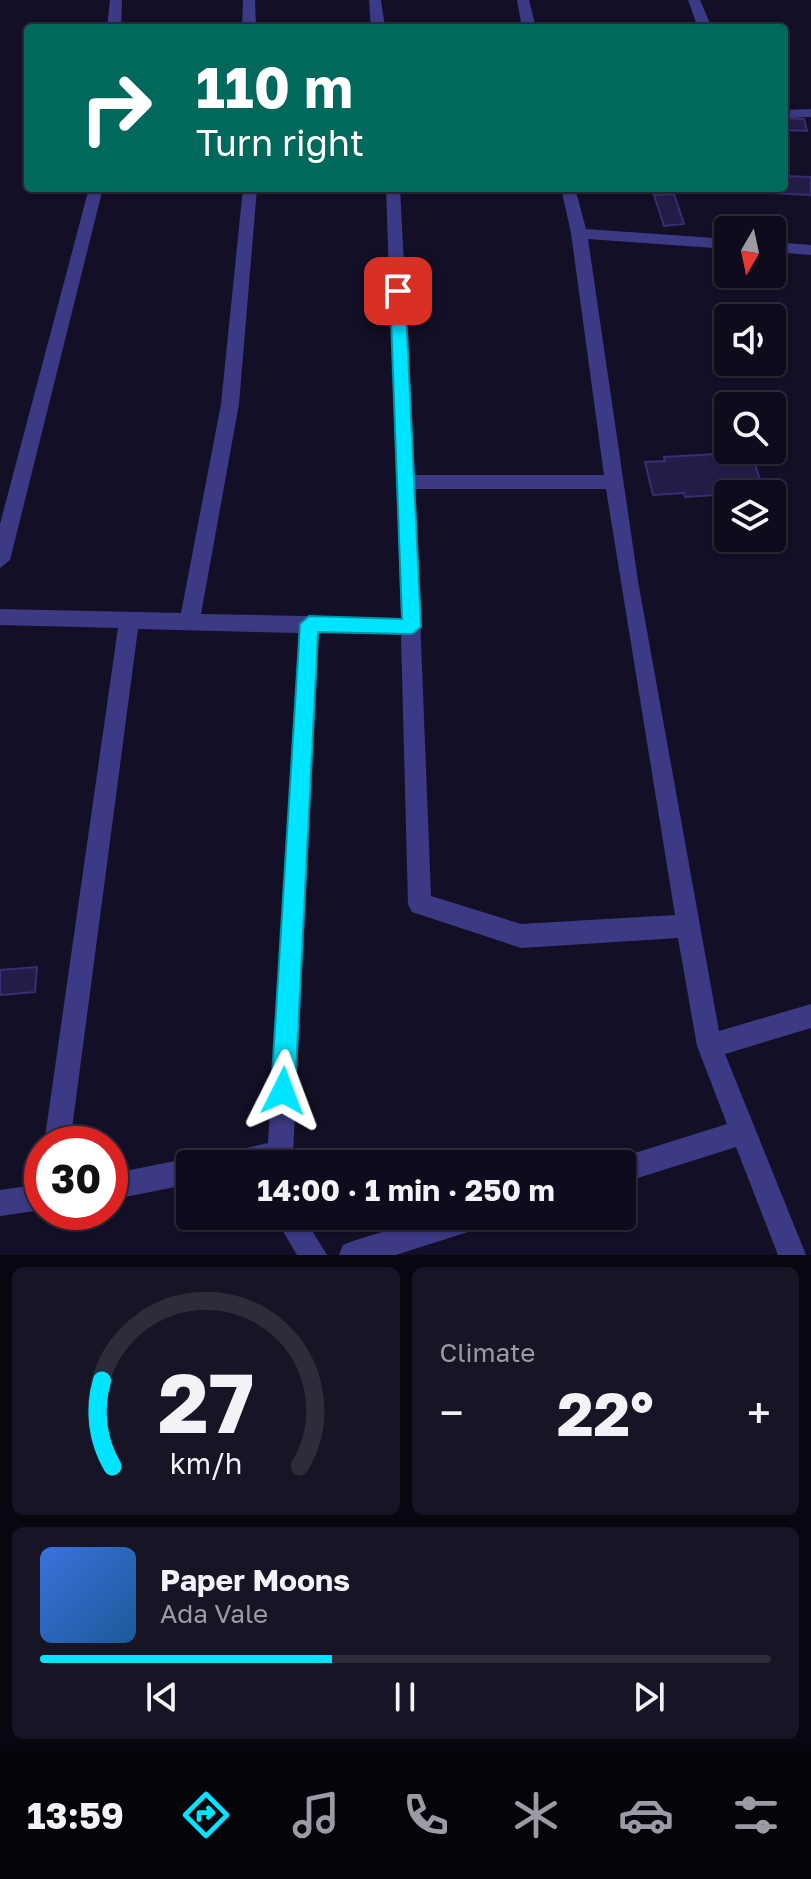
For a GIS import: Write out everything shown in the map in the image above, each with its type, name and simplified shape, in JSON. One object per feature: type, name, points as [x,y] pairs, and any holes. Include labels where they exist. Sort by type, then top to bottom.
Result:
[{"type":"street","points":[[114,24],[116,0]]},
{"type":"street","points":[[249,0],[249,24]]},
{"type":"street","points":[[375,0],[378,24]]},
{"type":"street","points":[[523,0],[528,24]]},
{"type":"street","points":[[694,0],[703,24]]},
{"type":"street","points":[[788,114],[811,113]]},
{"type":"street","points":[[0,560],[95,192]]},
{"type":"street","points":[[190,620],[230,404],[250,192]]},
{"type":"street","points":[[393,192],[412,627],[420,904],[521,936],[688,926]]},
{"type":"street","points":[[569,192],[579,233],[614,482],[709,1046],[792,1255]]},
{"type":"street","points":[[579,233],[714,243]]},
{"type":"street","points":[[786,248],[811,250]]},
{"type":"street","points":[[406,482],[614,482]]},
{"type":"street","points":[[0,617],[412,627]]},
{"type":"street","points":[[59,1126],[129,620]]},
{"type":"street","points":[[280,1150],[309,624]]},
{"type":"street","points":[[709,1046],[811,1016]]},
{"type":"street","points":[[636,1166],[742,1132]]},
{"type":"street","points":[[128,1183],[176,1174]]},
{"type":"street","points":[[0,1203],[24,1200]]},
{"type":"street","points":[[296,1230],[313,1255]]},
{"type":"street","points":[[353,1255],[432,1230]]},
{"type":"building","points":[[788,118],[804,119],[807,131],[788,130]]},
{"type":"building","points":[[788,176],[811,177],[811,195],[769,193],[788,192]]},
{"type":"building","points":[[674,194],[684,224],[664,226],[654,195]]},
{"type":"building","points":[[714,454],[714,464],[755,464],[760,480],[714,480],[714,495],[653,495],[645,462],[665,461],[664,457]]},
{"type":"building","points":[[37,967],[35,992],[0,995],[0,970]]},
{"type":"route","points":[[283,1091],[309,624],[412,627],[398,291]]}]
